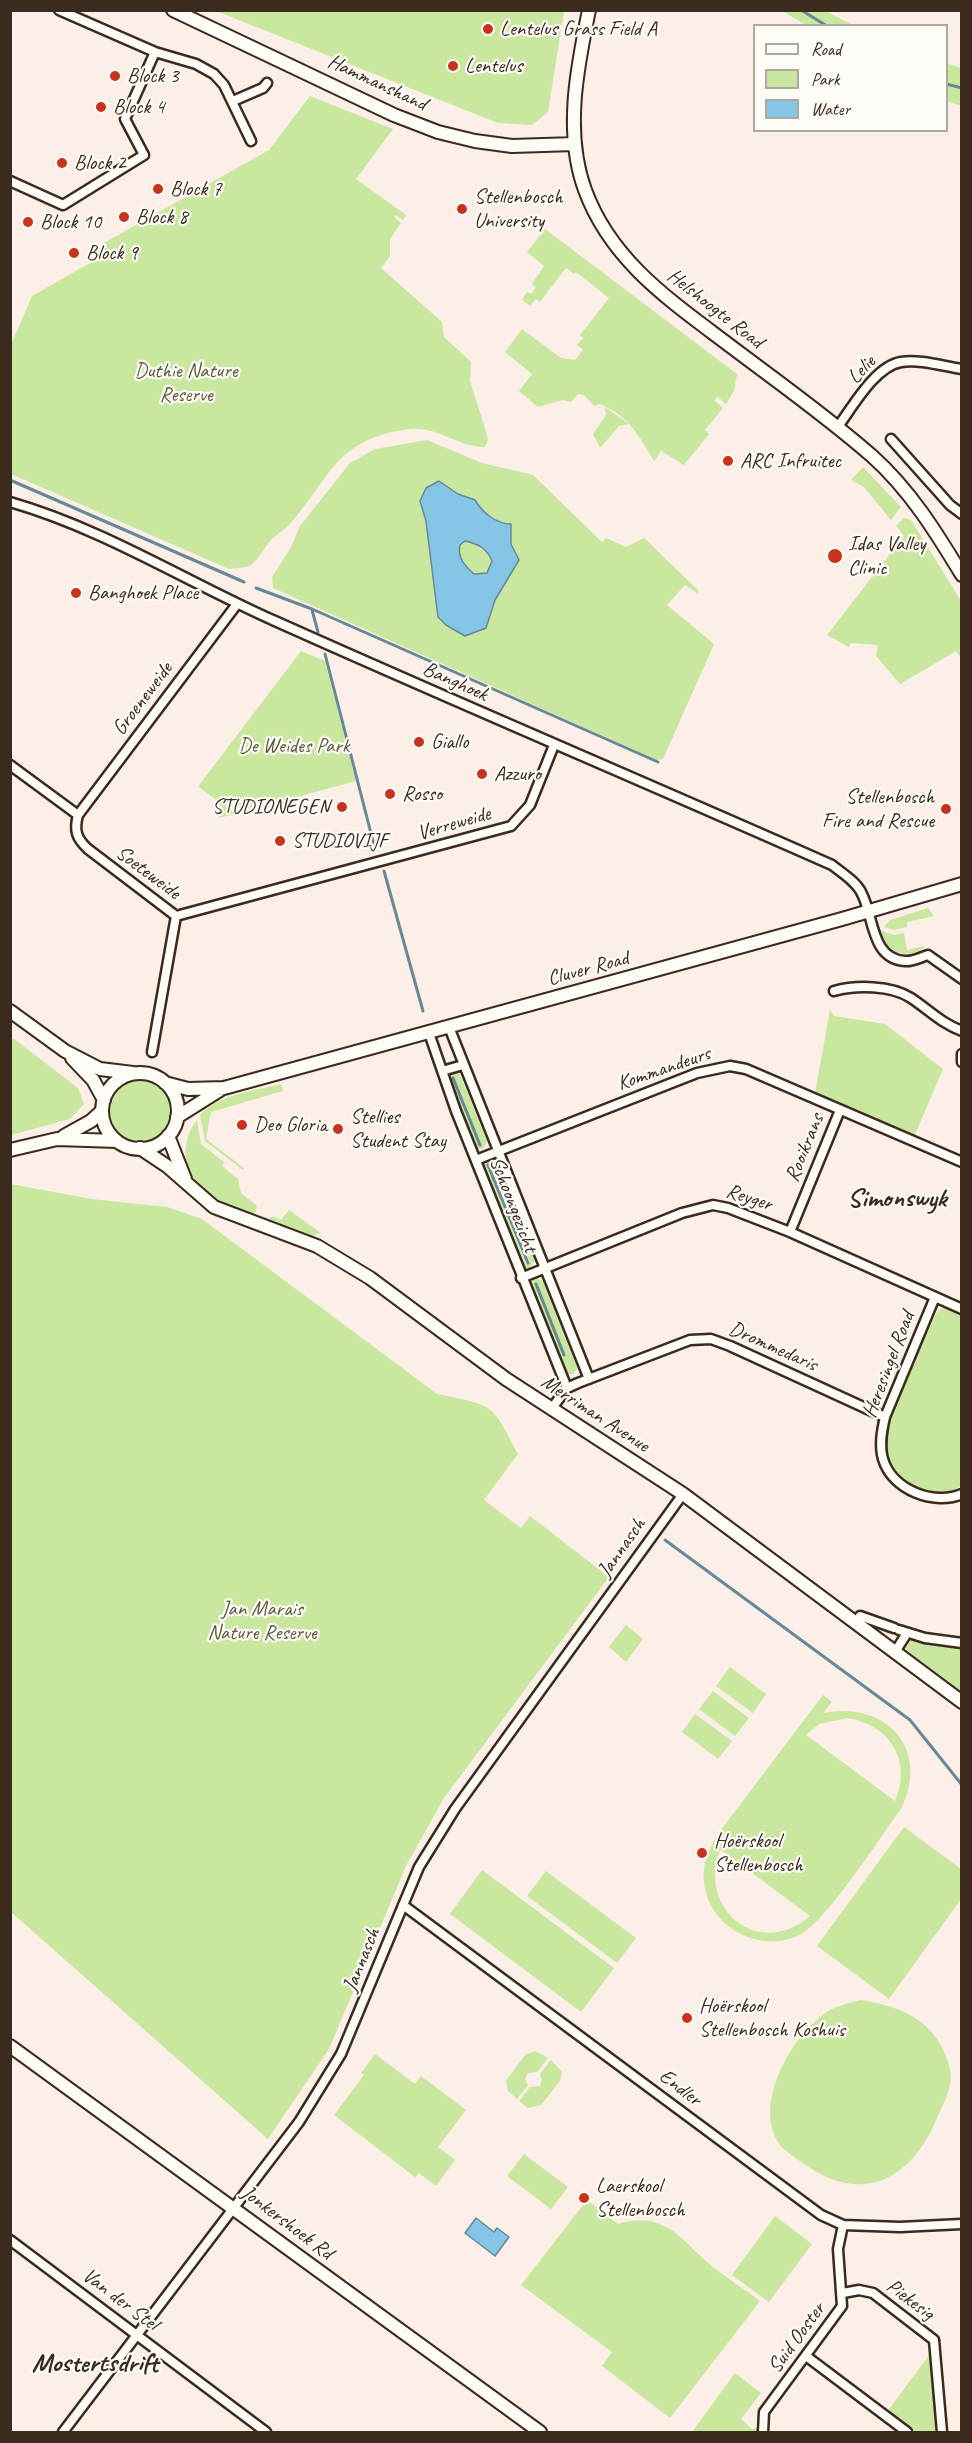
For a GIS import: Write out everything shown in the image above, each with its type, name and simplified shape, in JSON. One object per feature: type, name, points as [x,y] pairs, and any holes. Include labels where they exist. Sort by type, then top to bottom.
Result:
[{"type":"street","points":[[59,10],[155,52],[203,67],[224,86],[251,141]]},
{"type":"street","name":"Hammanshand","points":[[173,10],[394,115],[438,132],[512,146],[575,144]]},
{"type":"street","name":"Helshoogte Road","points":[[589,10],[577,78],[575,144],[580,172],[605,232],[633,268],[872,456],[902,486],[962,575]]},
{"type":"street","points":[[10,181],[63,205],[144,155],[125,119],[155,52]]},
{"type":"street","points":[[233,101],[263,88],[267,83]]},
{"type":"street","name":"Lelie","points":[[837,428],[885,367],[913,362],[962,369]]},
{"type":"street","points":[[891,439],[950,506],[962,514]]},
{"type":"street","name":"Banghoek","points":[[10,502],[39,510],[139,554],[237,604],[832,865],[863,895],[880,946],[888,954],[904,961],[928,955],[962,979]]},
{"type":"street","name":"Groeneweide","points":[[78,814],[237,604]]},
{"type":"street","name":"Verreweide","points":[[176,916],[511,826],[530,805],[554,745]]},
{"type":"street","points":[[10,765],[78,814]]},
{"type":"street","name":"Soeteweide","points":[[78,814],[75,827],[82,844],[176,916],[152,1052]]},
{"type":"street","name":"Cluver Road","points":[[165,1083],[188,1089],[224,1088],[962,884]]},
{"type":"street","points":[[834,991],[853,986],[902,994],[945,1025],[962,1031]]},
{"type":"street","points":[[10,1011],[65,1051],[100,1069],[150,1074],[165,1083],[174,1095],[177,1117],[168,1136],[155,1145],[140,1149],[117,1141],[57,1139]]},
{"type":"street","name":"Schoongezicht","points":[[449,1027],[589,1379]]},
{"type":"street","name":"Schoongezicht","points":[[429,1033],[521,1278],[567,1388]]},
{"type":"street","points":[[65,1051],[93,1080],[103,1105],[106,1127],[117,1141]]},
{"type":"street","points":[[962,1054],[962,1062]]},
{"type":"street","points":[[442,1071],[463,1065]]},
{"type":"street","name":"Kommandeurs","points":[[476,1160],[711,1068],[730,1066],[746,1069],[962,1162]]},
{"type":"street","points":[[10,1150],[57,1139],[80,1128],[103,1105],[112,1085],[134,1073]]},
{"type":"street","name":"Cluver Road","points":[[177,1117],[224,1088]]},
{"type":"street","name":"Rooikrans","points":[[790,1232],[840,1110]]},
{"type":"street","name":"Merriman Avenue","points":[[168,1136],[176,1160],[190,1189]]},
{"type":"street","name":"Merriman Avenue","points":[[140,1149],[167,1166],[190,1189],[220,1210],[285,1233],[341,1259],[506,1379],[683,1494],[962,1702]]},
{"type":"street","name":"Reyger","points":[[521,1278],[699,1207],[728,1208],[790,1232],[962,1308]]},
{"type":"street","name":"Heresingel Road","points":[[935,1297],[885,1417],[881,1436],[883,1461],[896,1480],[919,1495],[938,1499],[962,1494]]},
{"type":"street","name":"Drommedaris","points":[[567,1388],[681,1342],[711,1339],[885,1417]]},
{"type":"street","points":[[552,1408],[567,1388]]},
{"type":"street","name":"Jannasch","points":[[63,2433],[299,2122],[341,2054],[419,1867],[469,1787],[683,1494]]},
{"type":"street","points":[[855,1623],[860,1616],[900,1630],[962,1643]]},
{"type":"street","points":[[894,1652],[900,1630]]},
{"type":"street","name":"Endler","points":[[404,1905],[807,2205],[843,2225],[900,2227],[962,2224]]},
{"type":"street","name":"Jonkershoek Rd","points":[[10,2046],[540,2433]]},
{"type":"street","name":"Suid Ooster","points":[[763,2433],[764,2412],[842,2306],[843,2293],[838,2249],[843,2225]]},
{"type":"street","name":"Van der Stel","points":[[10,2240],[266,2433]]},
{"type":"street","name":"Piekesig","points":[[843,2293],[859,2290],[873,2293],[934,2340],[942,2433]]},
{"type":"street","points":[[806,2356],[907,2433]]},
{"type":"green space","name":"Lentelus","points":[[216,11],[564,11],[548,112],[532,125],[498,123]]},
{"type":"green space","points":[[782,11],[825,11],[851,24],[804,24]]},
{"type":"green space","points":[[948,64],[961,68],[961,106],[948,101]]},
{"type":"green space","name":"Duthie Nature Reserve","points":[[310,96],[393,129],[356,179],[406,215],[403,220],[396,215],[394,217],[401,223],[390,239],[390,256],[381,268],[442,322],[444,337],[471,362],[470,381],[488,440],[485,447],[466,444],[420,429],[385,434],[365,441],[337,463],[289,525],[271,540],[251,565],[229,569],[11,474],[11,345],[32,296],[90,263],[104,243],[269,150]]},
{"type":"green space","points":[[545,229],[737,374],[734,391],[726,404],[718,397],[714,400],[723,408],[705,430],[709,434],[684,465],[661,451],[654,461],[638,435],[619,414],[600,404],[594,406],[584,395],[578,394],[571,402],[563,400],[538,407],[519,391],[532,374],[505,352],[522,329],[561,358],[575,360],[583,350],[577,345],[583,338],[580,335],[609,298],[576,272],[574,274],[566,268],[540,302],[536,299],[530,306],[522,300],[527,292],[531,294],[536,287],[532,284],[544,266],[527,252]]},
{"type":"green space","points":[[605,407],[629,424],[619,426],[600,448],[593,434],[606,415]]},
{"type":"green space","points":[[427,440],[482,463],[533,475],[602,542],[606,538],[626,547],[644,538],[699,591],[697,593],[685,585],[667,605],[714,644],[663,759],[657,760],[273,588],[272,577],[290,549],[300,526],[350,463],[375,449]],"holes":[[[439,481],[458,494],[475,500],[481,509],[503,524],[519,560],[495,600],[486,628],[438,617],[426,521],[420,501]]]},
{"type":"green space","points":[[863,467],[901,507],[891,520],[864,487],[851,480]]},
{"type":"green space","points":[[904,518],[911,520],[961,601],[962,660],[956,651],[900,684],[876,656],[878,645],[851,643],[849,647],[827,635],[904,536],[896,526]]},
{"type":"green space","points":[[465,541],[478,545],[488,553],[492,561],[487,573],[474,574],[462,561],[459,550],[460,545]]},
{"type":"green space","name":"De Weides Park","points":[[301,651],[325,661],[356,781],[219,818],[218,816],[224,814],[215,799],[199,787],[200,784]]},
{"type":"green space","points":[[928,908],[934,916],[907,922],[907,927],[894,930],[884,927],[890,920]]},
{"type":"green space","points":[[881,930],[893,935],[904,933],[907,950],[925,946],[912,953],[898,952],[887,944]]},
{"type":"green space","points":[[830,1010],[834,1016],[885,1024],[943,1069],[914,1137],[815,1093]]},
{"type":"green space","points":[[14,1039],[78,1088],[84,1104],[70,1119],[11,1135],[10,1040]]},
{"type":"green space","points":[[455,1070],[460,1075],[487,1141],[483,1149],[475,1148],[452,1094],[448,1076]]},
{"type":"green space","points":[[140,1078],[152,1081],[163,1088],[170,1099],[173,1111],[170,1123],[163,1134],[152,1141],[140,1144],[128,1141],[117,1134],[110,1123],[107,1111],[110,1099],[117,1088],[128,1081]]},
{"type":"green space","points":[[281,1084],[283,1091],[211,1112],[206,1139],[244,1168],[243,1170],[205,1141],[200,1115],[208,1108],[238,1094]]},
{"type":"green space","points":[[197,1120],[201,1144],[224,1162],[222,1166],[238,1179],[241,1193],[257,1206],[255,1215],[221,1204],[195,1181],[184,1160],[186,1160],[186,1143]]},
{"type":"green space","points":[[490,1159],[495,1162],[535,1260],[528,1269],[523,1267],[482,1167],[485,1160]],"holes":[[[490,1164],[530,1262],[526,1264],[487,1166]]]},
{"type":"green space","name":"Jan Marais Nature Reserve","points":[[11,1184],[91,1199],[167,1207],[202,1219],[437,1394],[470,1401],[489,1409],[496,1415],[518,1454],[484,1500],[521,1528],[530,1516],[609,1577],[444,1798],[406,1866],[329,2049],[268,2139],[11,1912]]},
{"type":"green space","points":[[289,1210],[321,1233],[312,1236],[269,1219],[273,1216],[281,1220]]},
{"type":"green space","points":[[537,1278],[543,1282],[577,1368],[574,1374],[564,1374],[529,1287],[529,1282]]},
{"type":"green space","points":[[943,1307],[961,1313],[961,1486],[951,1491],[934,1493],[918,1488],[900,1475],[888,1456],[886,1441],[892,1412],[907,1376],[937,1312]]},
{"type":"green space","points":[[626,1625],[643,1639],[626,1662],[609,1647]]},
{"type":"green space","points":[[910,1640],[961,1648],[961,1695],[904,1652]]},
{"type":"green space","points":[[730,1667],[766,1694],[753,1713],[716,1686]]},
{"type":"green space","points":[[713,1691],[749,1718],[735,1736],[699,1709]]},
{"type":"green space","points":[[823,1695],[832,1702],[823,1713],[846,1711],[866,1714],[883,1722],[897,1734],[906,1749],[910,1767],[909,1787],[901,1809],[839,1895],[825,1912],[801,1934],[784,1940],[766,1941],[733,1930],[720,1918],[710,1904],[705,1887],[704,1869],[717,1835]],"holes":[[[847,1718],[875,1728],[894,1747],[901,1772],[900,1786],[895,1801],[806,1735],[819,1724]],[[721,1850],[810,1916],[791,1928],[772,1933],[753,1930],[738,1922],[725,1909],[717,1892],[715,1872]]]},
{"type":"green space","points":[[695,1714],[732,1741],[718,1759],[682,1732]]},
{"type":"green space","points":[[904,1827],[961,1869],[961,1899],[889,1999],[817,1946]]},
{"type":"green space","points":[[482,1870],[614,1968],[581,2012],[450,1914]]},
{"type":"green space","points":[[546,1871],[636,1938],[617,1963],[527,1896]]},
{"type":"green space","points":[[861,2000],[899,2010],[921,2022],[939,2041],[950,2069],[951,2080],[937,2118],[927,2139],[915,2156],[885,2179],[868,2184],[849,2184],[830,2178],[809,2167],[783,2148],[772,2129],[770,2111],[773,2091],[780,2072],[801,2037],[827,2012]]},
{"type":"green space","points":[[535,2051],[548,2058],[537,2072],[528,2073],[525,2079],[528,2085],[517,2099],[508,2091],[506,2081],[525,2055]]},
{"type":"green space","points":[[375,2054],[415,2084],[421,2076],[466,2110],[438,2147],[455,2160],[436,2186],[419,2173],[415,2177],[334,2115],[364,2075],[361,2073]]},
{"type":"green space","points":[[551,2060],[562,2072],[560,2081],[541,2105],[528,2108],[519,2101],[530,2087],[540,2086],[542,2080],[540,2074]]},
{"type":"green space","points":[[524,2154],[568,2187],[551,2209],[507,2176]]},
{"type":"green space","points":[[587,2200],[618,2224],[642,2220],[662,2225],[760,2301],[670,2418],[602,2366],[612,2352],[521,2285]]},
{"type":"green space","points":[[775,2216],[812,2244],[769,2302],[732,2275]]},
{"type":"green space","points":[[932,2351],[936,2428],[934,2432],[916,2432],[887,2412]]},
{"type":"green space","points":[[735,2373],[761,2393],[741,2419],[752,2429],[758,2428],[759,2432],[692,2432]]},
{"type":"water","points":[[439,481],[458,494],[475,500],[481,509],[495,520],[511,524],[511,544],[519,560],[495,600],[486,628],[465,636],[446,625],[438,617],[426,521],[420,501],[426,488]],"holes":[[[465,541],[482,547],[488,553],[492,561],[487,573],[474,574],[462,561],[460,545]]]},
{"type":"water","points":[[476,2218],[494,2232],[497,2228],[509,2237],[495,2256],[465,2233]]},
{"type":"waterway","points":[[801,10],[824,24]]},
{"type":"waterway","points":[[948,84],[962,88]]},
{"type":"waterway","points":[[10,480],[244,582]]},
{"type":"waterway","points":[[256,588],[312,609],[658,762]]},
{"type":"waterway","points":[[312,610],[318,632]]},
{"type":"waterway","points":[[325,654],[375,849]]},
{"type":"waterway","points":[[384,871],[423,1011]]},
{"type":"waterway","points":[[453,1078],[480,1145]]},
{"type":"waterway","points":[[488,1165],[528,1263]]},
{"type":"waterway","points":[[536,1284],[564,1355]]},
{"type":"waterway","points":[[665,1540],[910,1720],[962,1785]]},
{"type":"place","name":"Lentelus Grass Field A","points":[[488,29]]},
{"type":"place","name":"Lentelus","points":[[453,66]]},
{"type":"place","name":"Block 3","points":[[115,76]]},
{"type":"place","name":"Block 4","points":[[101,107]]},
{"type":"place","name":"Block 2","points":[[62,163]]},
{"type":"place","name":"Block 7","points":[[158,189]]},
{"type":"place","name":"Stellenbosch University","points":[[462,209]]},
{"type":"place","name":"Block 8","points":[[124,217]]},
{"type":"place","name":"Block 10","points":[[28,222]]},
{"type":"place","name":"Block 9","points":[[74,253]]},
{"type":"place","name":"ARC Infruitec","points":[[728,461]]},
{"type":"place","name":"Idas Valley Clinic","points":[[835,556]]},
{"type":"place","name":"Banghoek Place","points":[[76,593]]},
{"type":"place","name":"Giallo","points":[[419,742]]},
{"type":"place","name":"Azzuro","points":[[482,774]]},
{"type":"place","name":"Rosso","points":[[390,794]]},
{"type":"place","name":"STUDIONEGEN","points":[[342,807]]},
{"type":"place","name":"Stellenbosch Fire and Rescue","points":[[946,809]]},
{"type":"place","name":"STUDIOVIJF","points":[[280,841]]},
{"type":"place","name":"Deo Gloria","points":[[242,1125]]},
{"type":"place","name":"Stellies Student Stay","points":[[338,1129]]},
{"type":"place","name":"Hoërskool Stellenbosch","points":[[702,1853]]},
{"type":"place","name":"Hoërskool Stellenbosch Koshuis","points":[[687,2018]]},
{"type":"place","name":"Laerskool Stellenbosch","points":[[584,2198]]},
{"type":"district","name":"Simonswyk","points":[[897,1199]]},
{"type":"district","name":"Mostertsdrift","points":[[95,2364]]}]
